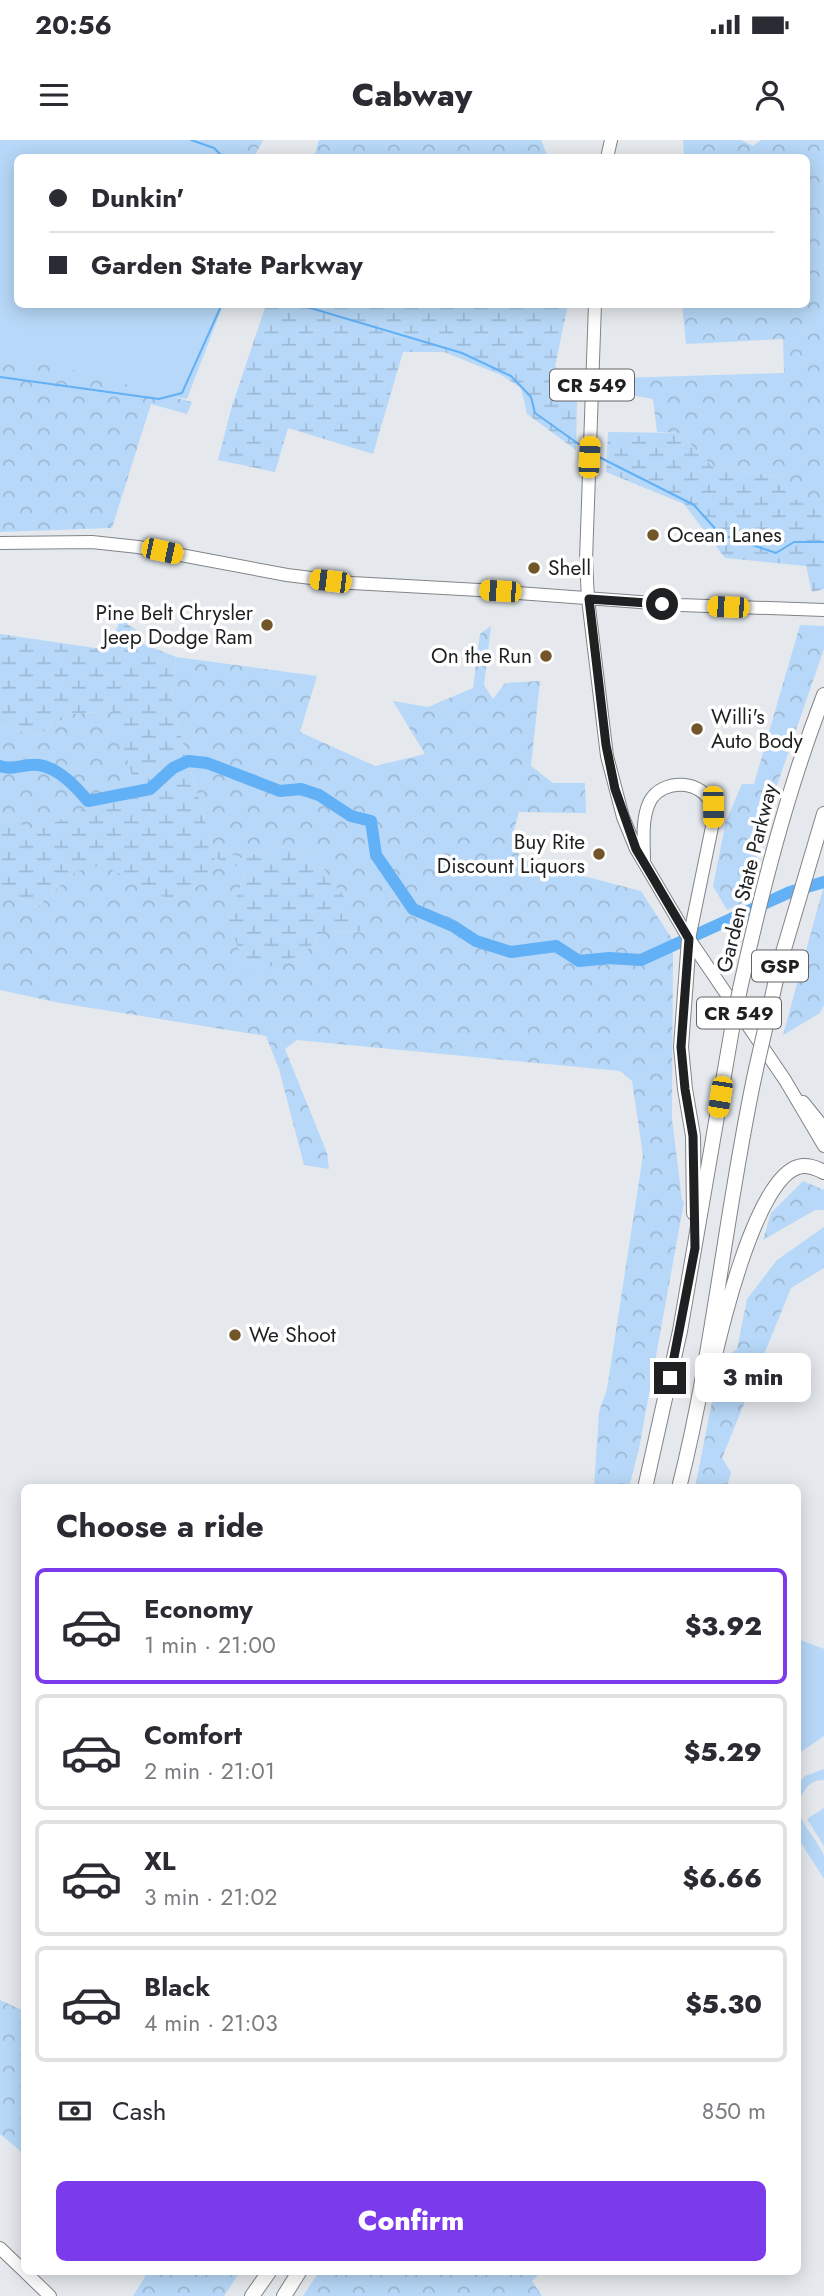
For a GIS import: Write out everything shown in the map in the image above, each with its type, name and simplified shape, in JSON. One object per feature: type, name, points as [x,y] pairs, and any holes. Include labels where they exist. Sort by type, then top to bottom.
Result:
[{"type":"highway","name":"Garden State Parkway","points":[[646,1484],[680,1331],[740,989],[791,788],[824,695]]},
{"type":"highway","name":"GSP","points":[[680,1484],[695,1413],[735,1166],[755,1069],[796,907],[824,814]]},
{"type":"highway","points":[[690,944],[681,1047],[693,1136],[695,1248]]},
{"type":"highway","points":[[695,1413],[705,1399],[726,1308],[760,1212],[774,1188],[785,1175],[797,1167],[811,1167],[824,1172]]},
{"type":"highway","points":[[252,2296],[267,2275]]},
{"type":"highway","points":[[284,2296],[293,2283]]},
{"type":"main road","name":"CR 549","points":[[595,308],[586,559],[607,756],[623,817],[636,849],[690,944],[785,1080],[824,1128]]},
{"type":"main road","points":[[0,543],[92,542],[138,547],[330,581],[680,605],[824,610]]},
{"type":"main road","points":[[644,862],[646,811],[657,792],[675,785],[691,786],[701,791],[713,807],[713,822],[692,918],[690,944]]},
{"type":"main road","name":"CR 549","points":[[785,1080],[824,1146]]},
{"type":"main road","points":[[0,2248],[21,2267]]},
{"type":"main road","points":[[29,2275],[50,2296]]},
{"type":"green space","points":[[0,140],[216,140],[252,154],[14,154],[14,308],[222,308],[187,399],[0,367]]},
{"type":"green space","points":[[211,140],[263,140],[256,154]]},
{"type":"green space","points":[[319,140],[541,140],[547,154],[315,154]]},
{"type":"green space","points":[[683,140],[741,140],[753,146],[761,140],[824,140],[824,498],[792,501],[782,477],[714,468],[679,433],[657,432],[653,399],[621,393],[620,378],[784,373],[783,339],[686,344],[682,308],[810,308],[810,154],[684,154]]},
{"type":"green space","points":[[265,308],[567,308],[555,366],[577,401],[576,450],[527,414],[521,388],[501,375],[444,352],[403,352],[373,454],[288,428],[275,472],[218,460],[232,406]]},
{"type":"green space","points":[[0,357],[39,361],[192,402],[187,414],[151,404],[112,528],[0,532]]},
{"type":"green space","points":[[608,432],[679,433],[714,468],[782,477],[792,500],[824,498],[824,589],[812,592],[806,566],[725,558],[684,504],[606,472]]},
{"type":"green space","points":[[123,613],[128,625],[137,630],[136,641],[176,657],[171,702],[213,848],[241,858],[280,847],[312,852],[368,931],[324,932],[303,954],[251,974],[239,951],[228,918],[247,870],[215,858],[201,884],[169,900],[103,865],[76,871],[37,907],[0,888],[0,819],[17,820],[31,833],[135,786],[113,711],[71,714],[36,736],[0,725],[0,634],[108,650]]},
{"type":"green space","points":[[800,625],[824,626],[824,649],[765,820],[745,902],[727,910],[713,886],[726,821],[742,784],[754,784]]},
{"type":"green space","points":[[491,626],[484,685],[493,699],[505,683],[540,681],[531,766],[553,783],[585,783],[586,813],[519,812],[512,837],[521,860],[641,891],[677,947],[673,949],[672,1119],[684,1202],[639,1449],[630,1484],[594,1484],[599,1412],[607,1389],[643,1155],[632,1081],[620,1071],[297,1040],[285,1049],[327,1153],[329,1169],[304,1165],[279,1069],[266,1036],[60,1003],[0,990],[0,888],[37,907],[76,871],[103,864],[169,900],[201,884],[215,857],[247,870],[228,918],[303,954],[324,932],[367,931],[312,852],[280,847],[241,858],[213,848],[171,702],[176,657],[317,676],[300,732],[375,766],[425,754],[393,701],[428,707],[473,688],[480,634]]},
{"type":"green space","points":[[114,711],[135,786],[31,833],[17,820],[0,819],[0,725],[36,736],[71,714]]},
{"type":"green space","points":[[824,885],[824,1005],[820,1013],[783,1035]]},
{"type":"green space","points":[[803,1181],[824,1190],[824,1210],[815,1210],[763,1240],[771,1213]]},
{"type":"green space","points":[[824,1227],[824,1268],[791,1288],[722,1458],[731,1472],[728,1484],[696,1484],[720,1361],[737,1349],[747,1299],[777,1260]]},
{"type":"green space","points":[[801,1640],[824,1649],[824,1736],[801,1752]]},
{"type":"green space","points":[[824,1769],[824,1780],[809,1785],[801,1797],[801,1780]]},
{"type":"green space","points":[[824,1808],[824,1846],[807,1819]]},
{"type":"green space","points":[[801,1816],[824,1856],[824,1879],[801,1843]]},
{"type":"green space","points":[[0,2000],[21,2010],[21,2152],[0,2134]]},
{"type":"green space","points":[[146,2275],[238,2275],[224,2296],[133,2296]]},
{"type":"green space","points":[[317,2275],[538,2275],[532,2281],[542,2296],[303,2296]]},
{"type":"waterway","points":[[191,140],[214,148],[220,154]]},
{"type":"waterway","points":[[0,377],[159,399],[182,393],[220,308]]},
{"type":"waterway","points":[[310,308],[462,353],[511,376],[531,397],[535,413],[580,445]]},
{"type":"waterway","points":[[599,457],[694,505],[720,534],[776,553],[794,542],[824,542]]},
{"type":"waterway","points":[[0,766],[46,767],[66,779],[88,801],[150,789],[173,768],[188,761],[207,763],[280,791],[301,789],[319,795],[351,816],[371,821],[376,855],[413,909],[453,926],[476,941],[511,952],[556,946],[579,961],[609,958],[641,960],[790,892],[824,882]]},
{"type":"place","name":"Ocean Lanes","points":[[653,535]]},
{"type":"place","name":"Shell","points":[[534,568]]},
{"type":"place","name":"Pine Belt Chrysler Jeep Dodge Ram","points":[[267,625]]},
{"type":"place","name":"On the Run","points":[[546,656]]},
{"type":"place","name":"Willi's Auto Body","points":[[697,729]]},
{"type":"place","name":"Buy Rite Discount Liquors","points":[[599,854]]},
{"type":"place","name":"We Shoot","points":[[235,1335]]},
{"type":"route","points":[[662,604],[589,599],[607,756],[623,817],[636,849],[689,939],[681,1047],[693,1136],[695,1248],[670,1378]]}]
